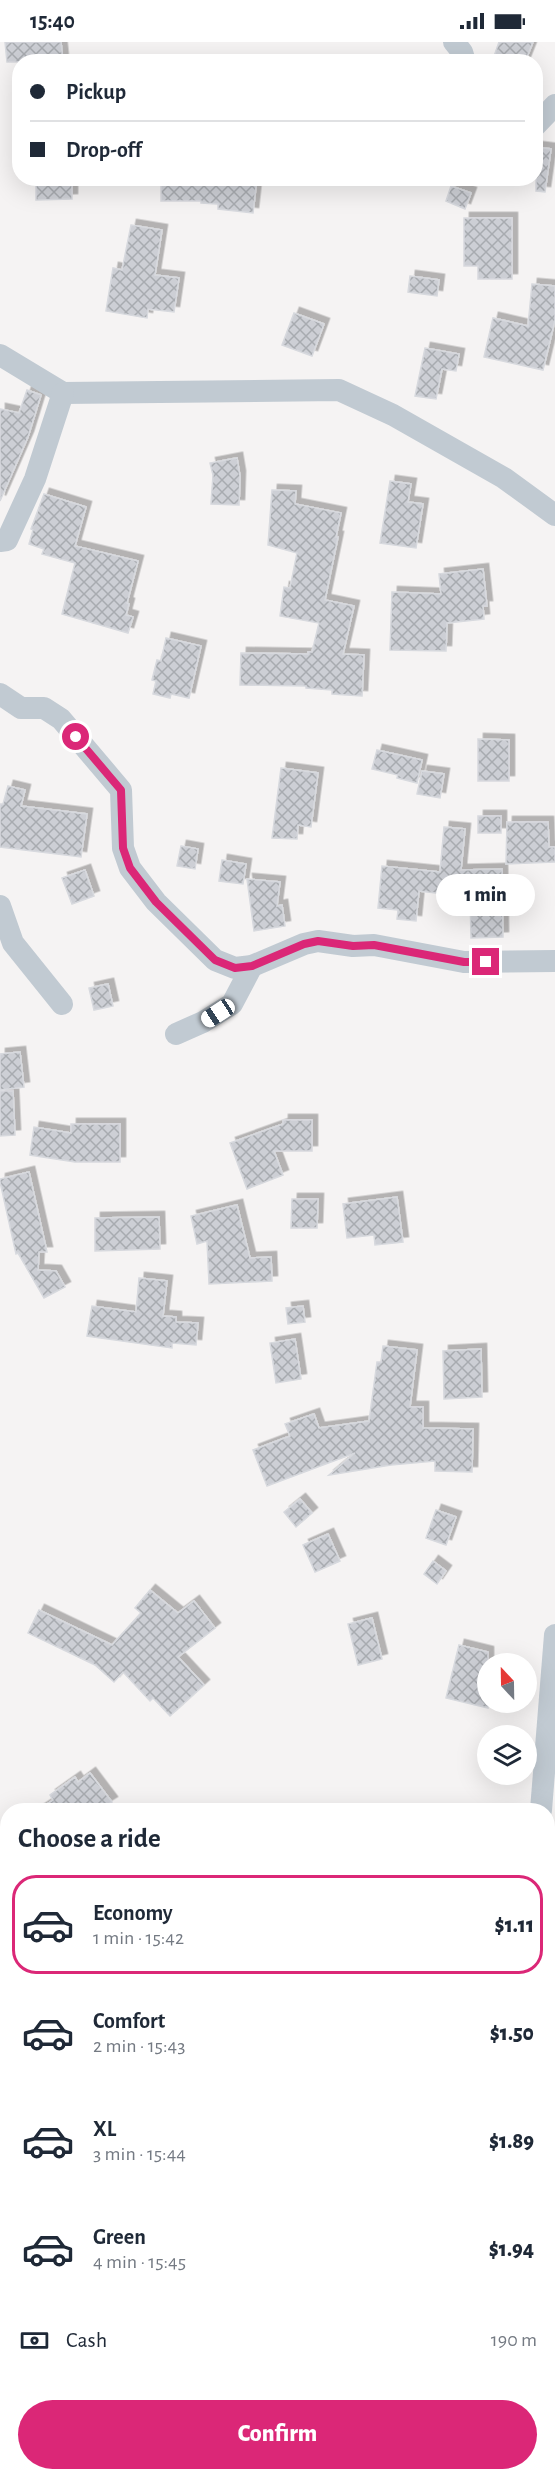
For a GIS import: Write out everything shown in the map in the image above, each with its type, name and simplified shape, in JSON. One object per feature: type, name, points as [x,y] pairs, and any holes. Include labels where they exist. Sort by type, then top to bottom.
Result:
[{"type":"street","points":[[543,118],[555,105]]},
{"type":"street","points":[[0,355],[63,393],[339,390],[393,415],[504,478],[555,515]]},
{"type":"street","points":[[0,541],[7,540],[35,479],[63,393]]},
{"type":"street","points":[[0,694],[21,708],[44,708],[61,719],[121,790],[123,848],[130,868],[144,890],[215,960],[235,968],[252,966],[304,944],[318,941],[353,946],[374,945],[464,962],[555,962]]},
{"type":"street","points":[[0,906],[13,943],[62,1004]]},
{"type":"street","points":[[176,1034],[203,1022],[232,1004],[252,966]]},
{"type":"street","points":[[542,1803],[555,1635]]},
{"type":"building","points":[[5,42],[61,42],[62,54],[12,54],[12,62],[7,62]]},
{"type":"building","points":[[499,42],[533,42],[528,54],[495,54]]},
{"type":"building","points":[[543,148],[551,149],[545,192],[536,191],[536,186],[543,186]]},
{"type":"building","points":[[36,186],[72,186],[72,199],[36,200]]},
{"type":"building","points":[[161,186],[256,186],[253,213],[218,209],[218,204],[201,203],[201,201],[161,201]]},
{"type":"building","points":[[451,186],[471,193],[465,209],[446,201]]},
{"type":"building","points":[[464,218],[512,218],[512,279],[478,279],[478,266],[464,266]]},
{"type":"building","points":[[131,225],[162,230],[155,275],[179,278],[174,312],[148,309],[147,318],[106,311],[113,268],[122,270]]},
{"type":"building","points":[[410,276],[439,280],[437,296],[408,292]]},
{"type":"building","points":[[532,284],[555,286],[555,320],[543,370],[484,357],[493,318],[528,326]]},
{"type":"building","points":[[294,313],[324,324],[312,356],[282,345]]},
{"type":"building","points":[[425,348],[459,354],[456,371],[442,369],[436,399],[415,396]]},
{"type":"building","points":[[27,390],[41,395],[28,437],[0,501],[0,409],[19,413]]},
{"type":"building","points":[[237,458],[240,476],[239,505],[211,504],[213,475],[210,463]]},
{"type":"building","points":[[390,481],[411,484],[408,502],[423,504],[416,548],[380,543]]},
{"type":"building","points":[[272,490],[296,491],[295,504],[341,513],[325,600],[354,606],[343,654],[364,655],[362,696],[332,694],[332,690],[306,688],[306,686],[240,685],[241,653],[308,654],[312,652],[319,623],[280,616],[284,587],[290,588],[297,553],[268,545]]},
{"type":"building","points":[[44,494],[86,507],[75,546],[138,561],[127,603],[129,604],[126,615],[133,617],[128,633],[62,614],[75,563],[42,554],[44,549],[29,544],[33,530],[31,529]]},
{"type":"building","points":[[483,569],[487,606],[483,606],[484,619],[447,623],[446,651],[390,650],[392,592],[441,594],[439,574]]},
{"type":"building","points":[[166,638],[201,646],[189,698],[171,694],[170,698],[153,694],[156,681],[152,680],[157,660],[161,661]]},
{"type":"building","points":[[478,739],[509,740],[509,781],[478,781]]},
{"type":"building","points":[[377,750],[422,760],[417,783],[397,778],[398,775],[372,769]]},
{"type":"building","points":[[281,768],[318,773],[311,827],[298,825],[297,839],[272,838]]},
{"type":"building","points":[[422,771],[444,774],[440,798],[417,794]]},
{"type":"building","points":[[8,786],[25,790],[21,806],[87,814],[81,857],[0,847],[0,804],[3,804]]},
{"type":"building","points":[[478,816],[501,816],[501,833],[478,833]]},
{"type":"building","points":[[507,822],[548,822],[549,847],[555,847],[555,862],[506,864]]},
{"type":"building","points":[[444,827],[465,829],[461,870],[502,869],[503,937],[471,938],[470,897],[419,891],[416,921],[397,919],[398,910],[378,908],[382,866],[440,872]]},
{"type":"building","points":[[181,846],[198,849],[195,869],[177,866]]},
{"type":"building","points":[[222,860],[246,864],[243,884],[219,881]]},
{"type":"building","points":[[85,870],[94,896],[72,904],[62,878]]},
{"type":"building","points":[[247,879],[280,882],[277,906],[282,905],[285,926],[254,931]]},
{"type":"building","points":[[108,984],[113,1006],[94,1010],[89,988]]},
{"type":"building","points":[[20,1052],[24,1087],[0,1090],[0,1054]]},
{"type":"building","points":[[0,1091],[13,1091],[15,1135],[0,1136]]},
{"type":"building","points":[[283,1120],[312,1120],[312,1151],[274,1151],[283,1175],[247,1189],[230,1143],[283,1124]]},
{"type":"building","points":[[71,1124],[120,1124],[120,1162],[75,1162],[30,1155],[34,1127],[71,1133]]},
{"type":"building","points":[[29,1172],[47,1252],[39,1252],[38,1270],[56,1271],[65,1287],[44,1298],[18,1253],[16,1254],[0,1182],[0,1179]]},
{"type":"building","points":[[397,1197],[403,1242],[375,1245],[374,1235],[347,1238],[343,1204]]},
{"type":"building","points":[[292,1199],[318,1199],[317,1228],[291,1228]]},
{"type":"building","points":[[237,1205],[250,1258],[271,1257],[272,1281],[209,1284],[207,1241],[197,1244],[191,1216]]},
{"type":"building","points":[[159,1217],[160,1249],[95,1251],[95,1218]]},
{"type":"building","points":[[139,1278],[167,1281],[163,1316],[176,1317],[176,1322],[198,1323],[196,1345],[172,1343],[172,1348],[87,1336],[92,1306],[136,1312]]},
{"type":"building","points":[[303,1306],[305,1322],[288,1324],[286,1308]]},
{"type":"building","points":[[295,1339],[301,1379],[276,1383],[270,1343]]},
{"type":"building","points":[[383,1346],[417,1350],[410,1407],[423,1407],[423,1428],[473,1429],[472,1472],[435,1471],[435,1461],[329,1475],[355,1453],[267,1486],[253,1450],[290,1436],[285,1424],[314,1414],[319,1428],[369,1421],[377,1362],[381,1362]]},
{"type":"building","points":[[481,1349],[482,1397],[444,1399],[443,1351]]},
{"type":"building","points":[[300,1499],[312,1513],[296,1527],[284,1512]]},
{"type":"building","points":[[436,1510],[456,1517],[446,1545],[426,1538]]},
{"type":"building","points":[[328,1534],[340,1561],[315,1572],[303,1545]]},
{"type":"building","points":[[433,1561],[446,1571],[437,1584],[424,1574]]},
{"type":"building","points":[[150,1590],[178,1613],[194,1601],[215,1628],[178,1657],[204,1685],[170,1716],[153,1698],[150,1701],[123,1672],[114,1682],[95,1665],[28,1633],[39,1610],[112,1645],[141,1613],[135,1608]]},
{"type":"building","points":[[372,1618],[382,1659],[358,1665],[348,1624]]},
{"type":"building","points":[[459,1645],[488,1652],[477,1653],[477,1705],[446,1698]]},
{"type":"building","points":[[90,1773],[112,1802],[48,1803],[53,1800],[50,1795],[75,1777],[78,1782]]},
{"type":"route","points":[[76,737],[121,790],[123,848],[130,868],[144,890],[215,960],[235,968],[252,966],[304,944],[318,941],[353,946],[374,945],[464,962],[486,962]]}]
